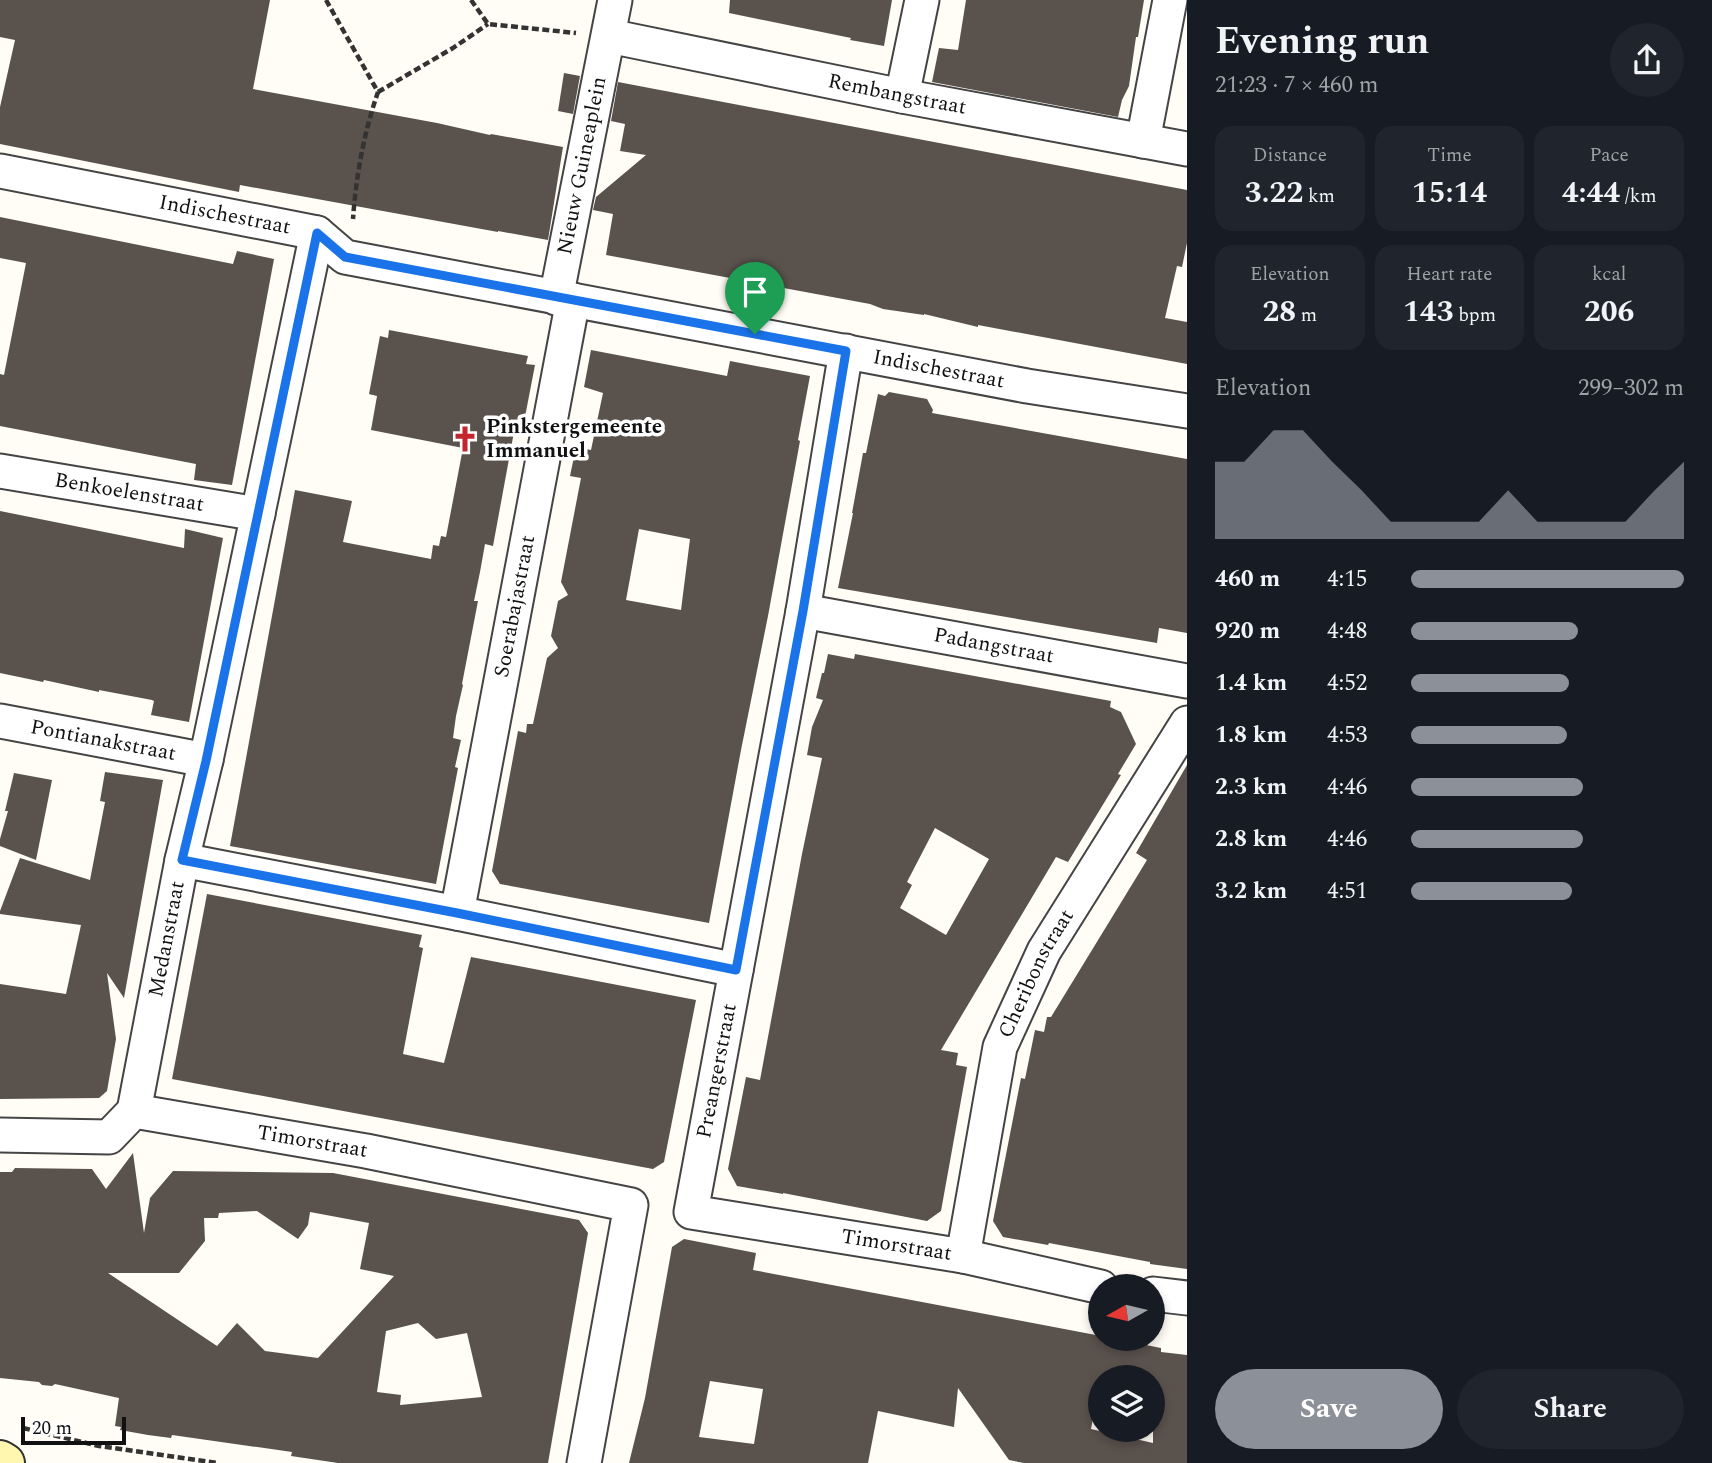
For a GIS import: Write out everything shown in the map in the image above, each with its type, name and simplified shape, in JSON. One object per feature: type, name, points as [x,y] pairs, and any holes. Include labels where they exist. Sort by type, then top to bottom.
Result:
[{"type":"main road","points":[[5,1463],[6,1443]]},
{"type":"street","name":"Nieuw Guineaplein","points":[[564,299],[615,0]]},
{"type":"street","points":[[902,96],[922,0]]},
{"type":"street","points":[[1143,141],[1170,0]]},
{"type":"street","name":"Rembangstraat","points":[[609,36],[902,96],[1187,149]]},
{"type":"street","name":"Indischestraat","points":[[0,171],[317,233],[349,258],[1027,386],[1187,411]]},
{"type":"street","name":"Medanstraat","points":[[134,1111],[182,860],[206,761],[317,233]]},
{"type":"street","name":"Soerabajastraat","points":[[457,913],[564,299]]},
{"type":"street","name":"Preangerstraat","points":[[691,1212],[803,611],[846,351]]},
{"type":"street","name":"Benkoelenstraat","points":[[0,471],[258,514]]},
{"type":"street","name":"Padangstraat","points":[[803,611],[1187,681]]},
{"type":"street","name":"Pontianakstraat","points":[[0,721],[206,761]]},
{"type":"street","name":"Cheribonstraat","points":[[963,1256],[1000,1047],[1044,951],[1187,723]]},
{"type":"street","points":[[182,860],[736,970]]},
{"type":"street","points":[[0,1135],[108,1137],[134,1111]]},
{"type":"street","name":"Timorstraat","points":[[134,1111],[366,1150],[631,1205],[584,1463]]},
{"type":"street","name":"Timorstraat","points":[[691,1212],[963,1256],[1088,1284]]},
{"type":"street","points":[[1166,1296],[1187,1298]]},
{"type":"path","points":[[326,0],[378,92]]},
{"type":"path","points":[[471,0],[488,24]]},
{"type":"path","points":[[349,258],[354,198],[370,114],[378,92],[488,24],[609,36]]},
{"type":"path","points":[[6,1443],[99,1446],[218,1463]]},
{"type":"building","points":[[0,0],[270,0],[253,89],[563,147],[548,240],[240,185],[239,192],[0,144],[0,107],[15,40],[0,37]]},
{"type":"building","points":[[730,0],[892,0],[884,46],[729,13]]},
{"type":"building","points":[[966,0],[1144,0],[1129,86],[1118,117],[932,82],[939,48],[958,50]]},
{"type":"building","points":[[564,73],[580,76],[573,114],[558,111]]},
{"type":"building","points":[[618,82],[1187,190],[1187,243],[1182,267],[1177,266],[1165,318],[1187,322],[1187,364],[978,327],[924,314],[883,309],[870,304],[606,255],[613,214],[593,210],[596,197],[646,155],[620,151],[625,124],[611,121]]},
{"type":"building","points":[[0,217],[233,264],[237,251],[274,259],[232,485],[194,480],[196,464],[0,426],[0,374],[4,375],[26,263],[0,258]]},
{"type":"building","points":[[389,330],[528,356],[526,364],[535,365],[524,422],[516,421],[493,546],[485,544],[474,601],[478,601],[453,738],[461,740],[455,767],[458,768],[436,884],[230,846],[295,490],[352,501],[343,542],[431,559],[433,545],[439,546],[441,536],[446,537],[463,448],[371,430],[377,396],[369,394],[380,336],[388,338]]},
{"type":"building","points":[[591,350],[727,376],[730,361],[810,376],[768,616],[709,923],[500,884],[492,871],[518,731],[526,733],[527,724],[533,724],[547,658],[558,648],[551,636],[558,601],[568,595],[561,582],[581,478],[570,476],[576,447],[591,450],[603,393],[584,387]],"holes":[[[639,529],[690,539],[681,610],[626,600]]]},
{"type":"building","points":[[889,392],[927,399],[932,413],[1187,459],[1187,633],[1159,628],[1157,643],[838,588],[863,453],[866,453],[878,394],[885,396]]},
{"type":"building","points":[[0,511],[184,548],[185,529],[223,538],[189,722],[151,715],[152,700],[0,673]]},
{"type":"building","points":[[828,654],[854,659],[855,654],[1111,701],[1110,707],[1121,712],[1136,744],[1118,774],[1121,775],[1068,862],[1056,857],[941,1050],[958,1053],[956,1065],[967,1067],[941,1211],[927,1221],[737,1186],[728,1169],[746,1077],[760,1080],[822,758],[807,755],[812,727],[823,700],[816,698]],"holes":[[[935,828],[989,859],[946,935],[900,908],[912,885],[907,882]]]},
{"type":"building","points":[[1187,765],[1187,1269],[1003,1237],[993,1221],[1021,1078],[1025,1079],[1035,1030],[1044,1032],[1047,1017],[1051,1017],[1147,860],[1136,853]]},
{"type":"building","points":[[105,772],[163,780],[124,998],[107,973],[116,1039],[107,1091],[99,1098],[0,1099],[0,984],[66,994],[81,925],[0,914],[0,911],[20,858],[90,880],[105,802],[100,801]]},
{"type":"building","points":[[14,773],[52,780],[36,860],[0,846]]},
{"type":"building","points":[[207,894],[422,935],[419,947],[423,948],[403,1054],[444,1063],[471,957],[696,1000],[664,1162],[653,1169],[172,1079]]},
{"type":"building","points":[[133,1153],[144,1233],[150,1198],[173,1171],[333,1173],[579,1220],[588,1233],[548,1463],[338,1463],[291,1456],[292,1452],[172,1435],[171,1438],[148,1435],[120,1430],[121,1427],[115,1426],[119,1398],[55,1384],[42,1385],[39,1382],[0,1378],[0,1172],[12,1172],[15,1168],[92,1169],[106,1189]],"holes":[[[257,1211],[298,1239],[308,1225],[310,1212],[369,1223],[360,1269],[394,1276],[318,1358],[265,1351],[237,1323],[217,1346],[108,1273],[179,1273],[205,1241],[204,1218],[218,1218],[219,1213]],[[418,1323],[436,1339],[467,1333],[482,1397],[400,1405],[401,1395],[377,1392],[386,1331]]]},
{"type":"building","points":[[684,1239],[756,1253],[753,1270],[1088,1334],[1088,1351],[1161,1351],[1187,1355],[1187,1463],[1024,1463],[1009,1460],[958,1388],[954,1427],[878,1411],[868,1463],[629,1463],[645,1398],[672,1247]],"holes":[[[710,1381],[763,1389],[754,1444],[699,1437]]]},
{"type":"place","name":"Pinkstergemeente Immanuel","points":[[465,439]]},
{"type":"route","points":[[317,233],[345,257],[755,334],[846,351],[803,611],[736,970],[182,860],[206,761],[317,233]]}]
